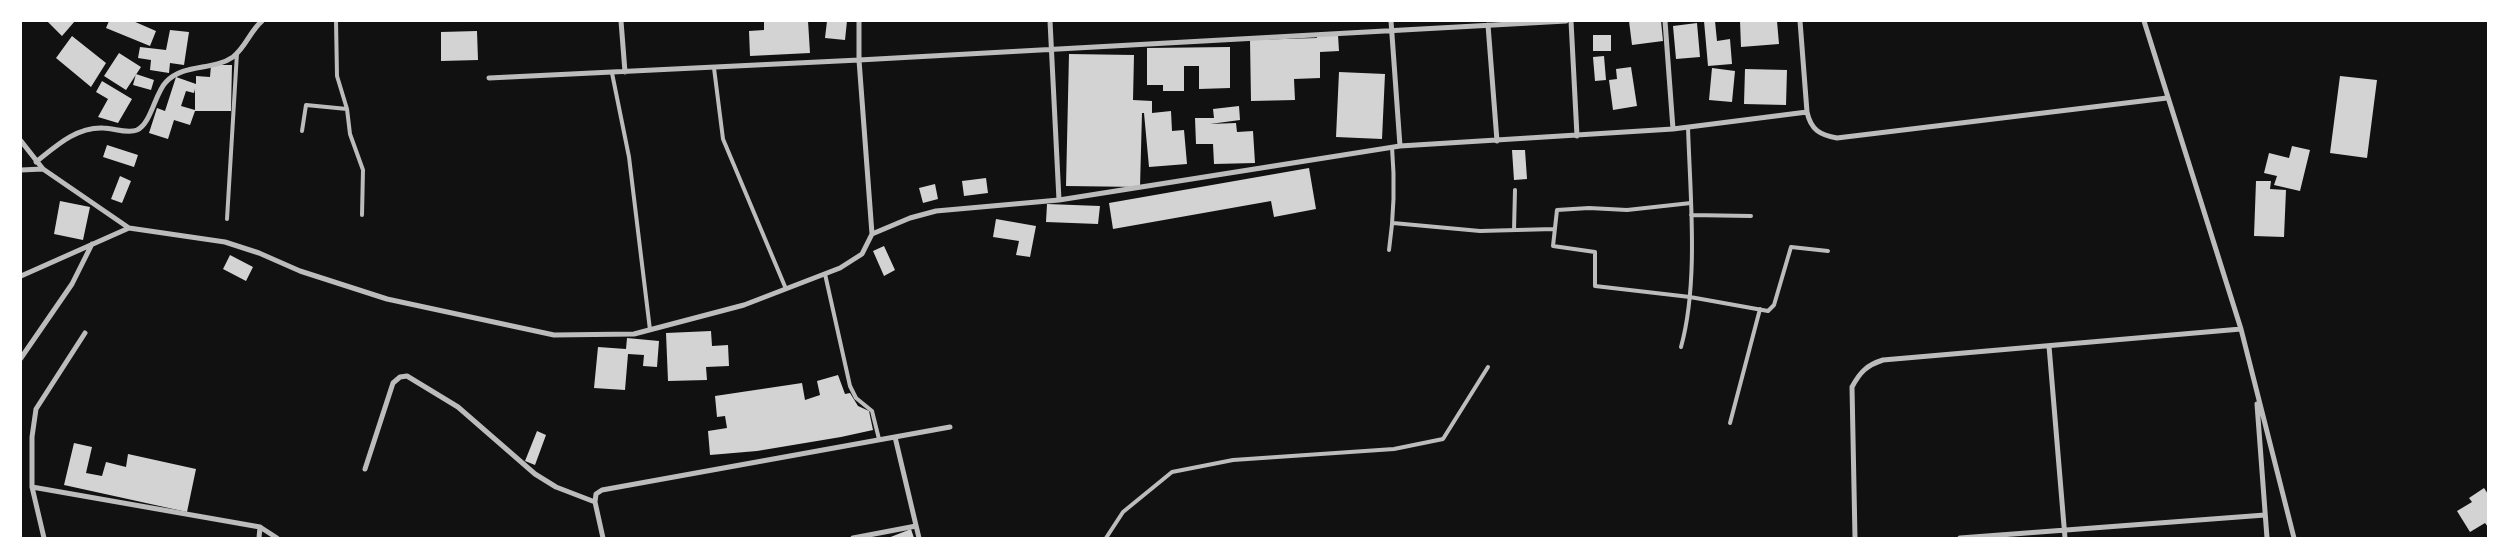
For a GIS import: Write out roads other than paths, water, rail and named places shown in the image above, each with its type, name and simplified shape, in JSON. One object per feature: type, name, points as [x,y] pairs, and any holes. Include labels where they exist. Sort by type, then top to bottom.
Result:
[{"type":"street","points":[[36,162],[70,136],[80,132],[102,128],[137,130],[143,126],[159,92],[172,76],[180,71],[225,60],[237,53],[262,21]]},
{"type":"street","points":[[621,21],[625,72]]},
{"type":"street","points":[[21,141],[43,169],[129,228],[225,242],[260,253],[300,272],[387,299],[554,335],[634,334],[744,305],[840,268],[862,254],[872,234],[859,60],[859,21]]},
{"type":"street","points":[[1050,21],[1059,200]]},
{"type":"street","points":[[1391,21],[1400,146]]},
{"type":"street","points":[[489,78],[714,68],[1566,21]]},
{"type":"street","points":[[1571,21],[1577,136]]},
{"type":"street","points":[[1665,21],[1673,129]]},
{"type":"street","points":[[1800,21],[1809,122],[1816,131],[1837,138],[2167,98]]},
{"type":"street","points":[[2144,21],[2240,329],[2294,538]]},
{"type":"street","points":[[1488,25],[1497,141]]},
{"type":"street","points":[[872,234],[910,218],[936,212],[1059,200],[1400,146],[1673,129],[1807,112]]},
{"type":"street","points":[[21,170],[43,169]]},
{"type":"street","points":[[21,276],[129,228]]},
{"type":"street","points":[[21,358],[72,284],[92,243]]},
{"type":"street","points":[[1855,538],[1852,387],[1858,374],[1869,365],[1883,360],[2240,329]]},
{"type":"street","points":[[44,538],[32,487],[32,436],[36,409],[85,333]]},
{"type":"street","points":[[2049,346],[2065,538]]},
{"type":"street","points":[[365,470],[393,383],[400,377],[407,376],[458,407],[535,474],[556,487],[595,502]]},
{"type":"street","points":[[2256,388],[2267,538]]},
{"type":"street","points":[[603,538],[595,502],[596,494],[602,490],[950,427]]},
{"type":"street","points":[[895,437],[919,538]]},
{"type":"street","points":[[32,487],[260,527],[276,538]]},
{"type":"street","points":[[1960,538],[2265,515]]},
{"type":"street","points":[[853,538],[916,526]]},
{"type":"street","points":[[259,538],[260,527]]},
{"type":"lane","points":[[336,21],[336,70],[350,134],[363,170],[362,215]]},
{"type":"lane","points":[[227,219],[237,53]]},
{"type":"lane","points":[[714,68],[723,139],[786,289]]},
{"type":"lane","points":[[612,72],[629,157],[650,330]]},
{"type":"lane","points":[[302,131],[306,105],[346,109]]},
{"type":"lane","points":[[1681,347],[1686,330],[1690,297],[1691,203],[1688,127]]},
{"type":"lane","points":[[1389,250],[1393,223],[1394,168],[1392,148]]},
{"type":"lane","points":[[1514,230],[1515,190]]},
{"type":"lane","points":[[1691,203],[1627,210],[1590,208],[1557,210],[1553,246],[1595,252],[1596,286],[1690,297],[1768,311],[1773,308],[1790,248],[1828,251]]},
{"type":"lane","points":[[1691,215],[1751,216]]},
{"type":"lane","points":[[1393,223],[1480,231],[1554,229]]},
{"type":"lane","points":[[825,274],[850,386],[856,398],[872,411],[879,440]]},
{"type":"lane","points":[[1730,423],[1760,309]]},
{"type":"lane","points":[[1106,538],[1123,512],[1172,472],[1233,460],[1394,449],[1443,439],[1488,367]]}]
